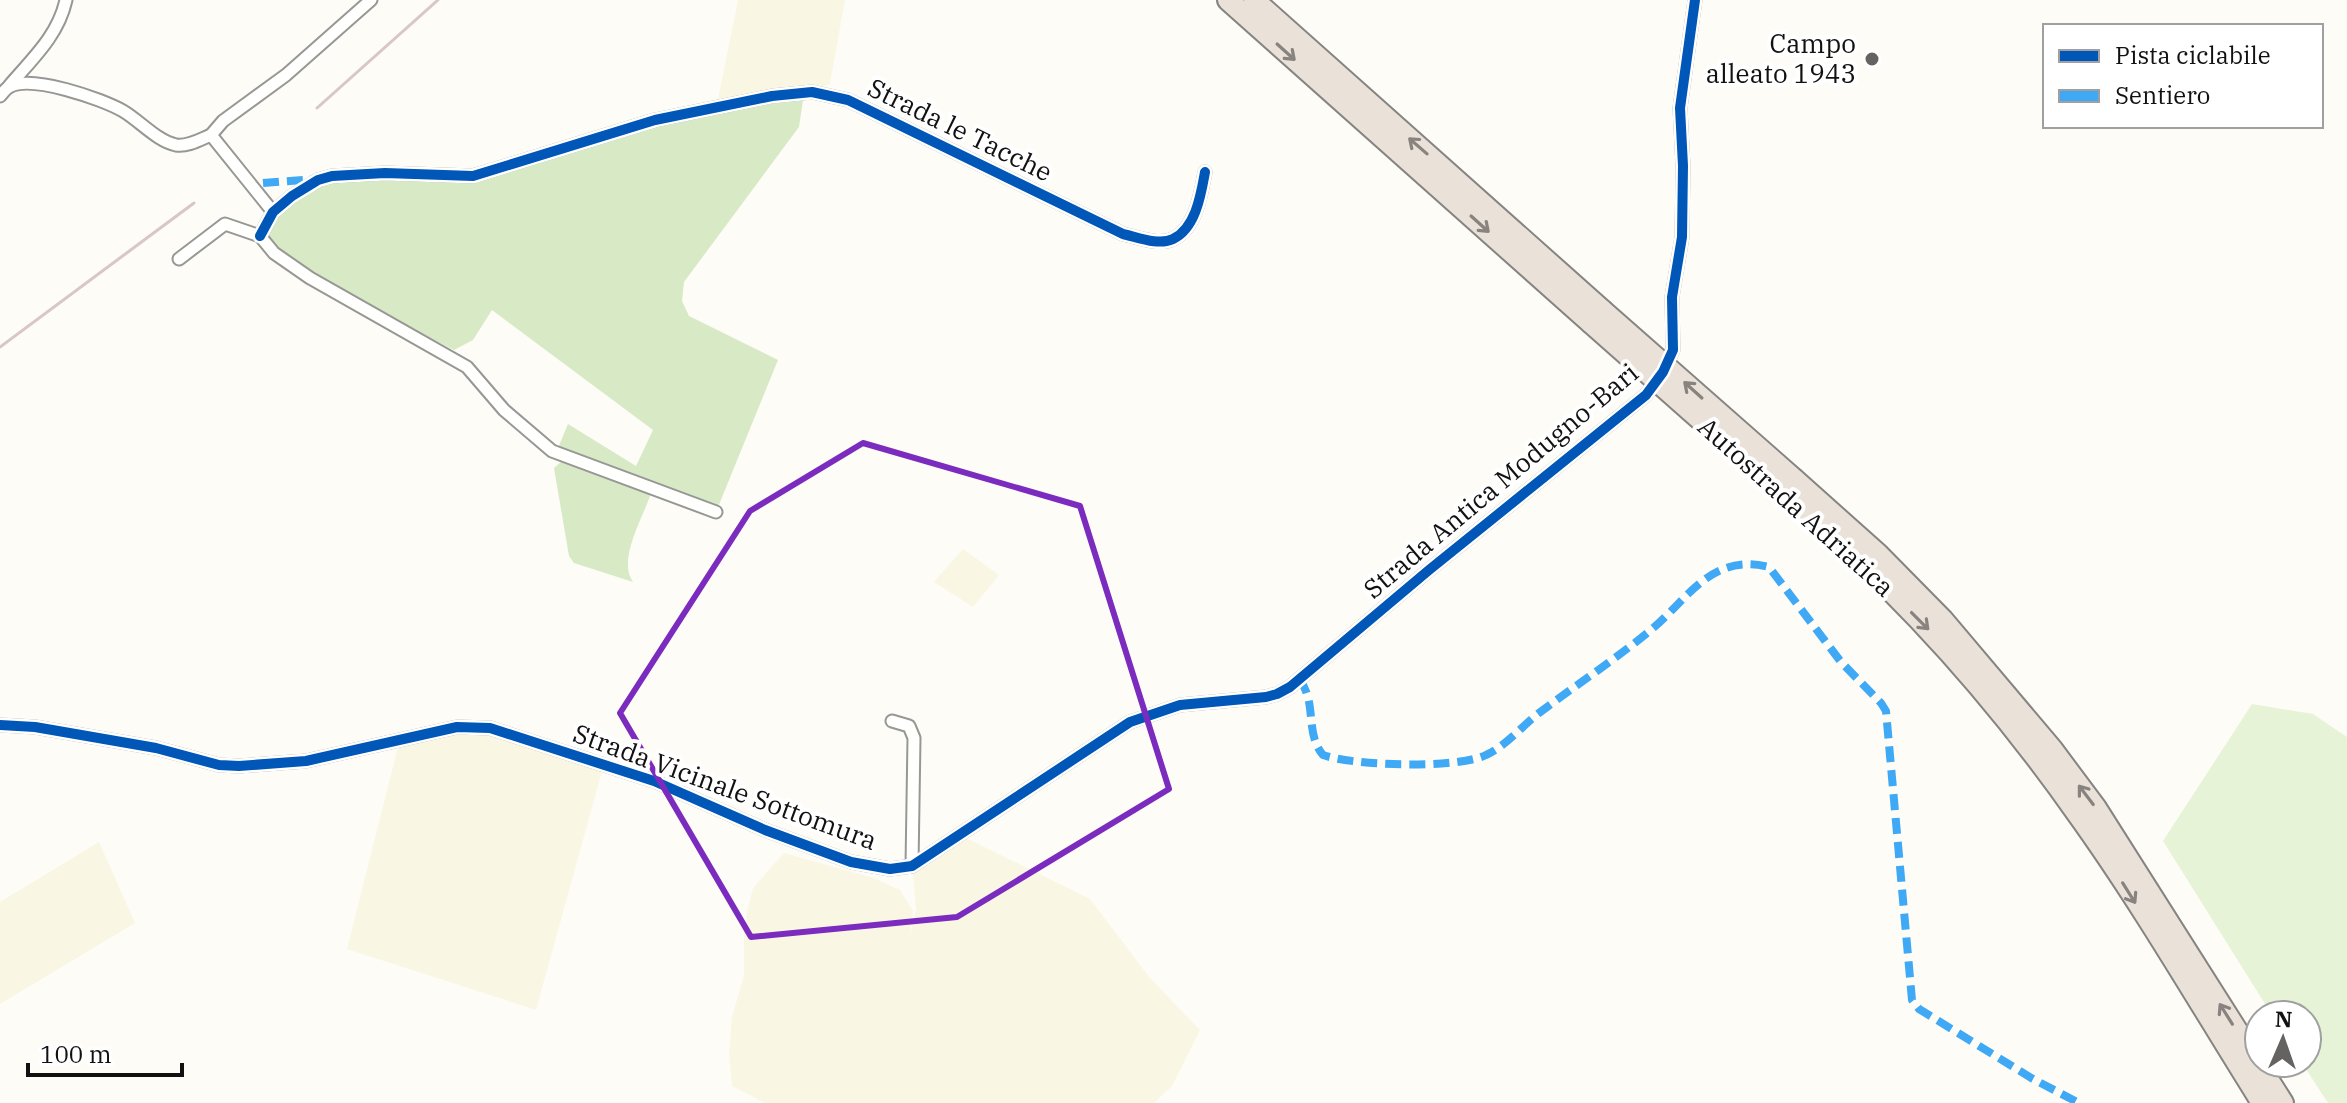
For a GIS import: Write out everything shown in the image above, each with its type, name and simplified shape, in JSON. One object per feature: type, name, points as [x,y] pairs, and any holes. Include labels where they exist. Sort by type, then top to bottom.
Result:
[{"type":"highway","name":"Autostrada Adriatica","points":[[1228,0],[1597,316]]},
{"type":"highway","name":"Autostrada Adriatica","points":[[1254,0],[1597,316],[1787,485],[1926,627],[2011,725],[2077,813],[2262,1103]]},
{"type":"highway","name":"Autostrada Adriatica","points":[[1787,485],[1878,554],[1943,620],[2052,749],[2096,808],[2283,1103]]},
{"type":"street","points":[[0,96],[45,45],[62,17],[66,0]]},
{"type":"street","points":[[9,86],[54,87],[91,95],[124,112],[172,144],[184,146],[211,135],[223,121],[286,75],[371,0]]},
{"type":"street","name":"Strada Antica Modugno-Bari","points":[[912,866],[1130,722],[1180,705],[1277,694],[1646,395],[1663,372],[1673,350],[1672,297],[1682,237],[1680,108],[1695,0]]},
{"type":"street","name":"Strada le Tacche","points":[[273,212],[318,180],[332,176],[385,173],[473,176],[655,120],[772,96],[812,92],[848,100],[1123,234],[1158,241],[1173,239],[1186,226],[1200,201],[1205,172]]},
{"type":"street","points":[[211,135],[273,212],[260,236]]},
{"type":"street","points":[[179,259],[225,224],[260,236],[274,253],[310,278],[467,367],[504,410],[552,451],[716,512]]},
{"type":"street","points":[[892,721],[909,726],[914,738],[912,866]]},
{"type":"street","name":"Strada Vicinale Sottomura","points":[[0,725],[35,727],[156,748],[219,765],[239,766],[306,761],[457,727],[490,728],[654,781],[765,830],[851,862],[890,869],[912,866]]},
{"type":"highlighted area","points":[[863,443],[1080,506],[1169,789],[957,917],[751,937],[620,713],[750,511]]},
{"type":"shaded area","points":[[738,0],[845,0],[830,84],[812,92],[717,104]]},
{"type":"shaded area","points":[[963,549],[999,575],[973,607],[934,582]]},
{"type":"shaded area","points":[[475,726],[604,764],[536,1010],[347,949],[400,739]]},
{"type":"shaded area","points":[[958,834],[1090,899],[1150,978],[1200,1030],[1172,1086],[1154,1103],[765,1103],[732,1086],[729,1053],[732,1016],[744,976],[744,930],[748,908],[753,888],[784,853],[874,878],[900,890],[913,911],[909,941],[916,909],[912,866]]},
{"type":"shaded area","points":[[99,842],[135,923],[0,1004],[0,902]]},
{"type":"green space","points":[[803,100],[799,127],[684,282],[682,301],[689,316],[778,360],[716,512],[558,448],[568,424],[636,466],[653,430],[492,310],[473,340],[454,350],[334,289],[270,243],[266,223],[318,180],[473,176],[655,120]]},
{"type":"green space","points":[[562,461],[651,493],[630,551],[629,573],[633,582],[574,563],[569,556],[554,468]]},
{"type":"green space","points":[[2252,704],[2313,714],[2347,737],[2347,1103],[2328,1103],[2312,1079],[2323,1079],[2323,999],[2262,999],[2163,841]]},
{"type":"railway","points":[[317,108],[438,0]]},
{"type":"railway","points":[[0,347],[194,203]]},
{"type":"marked path","points":[[263,183],[315,179]]},
{"type":"marked path","points":[[1299,679],[1308,698],[1314,737],[1323,755],[1357,762],[1405,764],[1472,759],[1500,746],[1539,713],[1638,640],[1716,572],[1749,564],[1769,567],[1841,662],[1886,711],[1912,1000],[1919,1009],[2033,1079],[2079,1103]]},
{"type":"cycle path","points":[[0,725],[35,727],[156,748],[219,765],[239,766],[306,761],[457,727],[490,728],[654,781],[765,830],[851,862],[890,869],[912,866],[1130,722],[1180,705],[1266,697],[1290,687],[1646,395],[1663,372],[1673,350],[1672,297],[1682,237],[1680,108],[1695,0]]},
{"type":"cycle path","points":[[260,236],[273,212],[292,196],[318,180],[332,176],[385,173],[473,176],[655,120],[772,96],[812,92],[848,100],[1123,234],[1148,240],[1167,241],[1187,227],[1196,210],[1205,172]]},
{"type":"place","name":"Campo alleato 1943","points":[[1872,59]]}]
